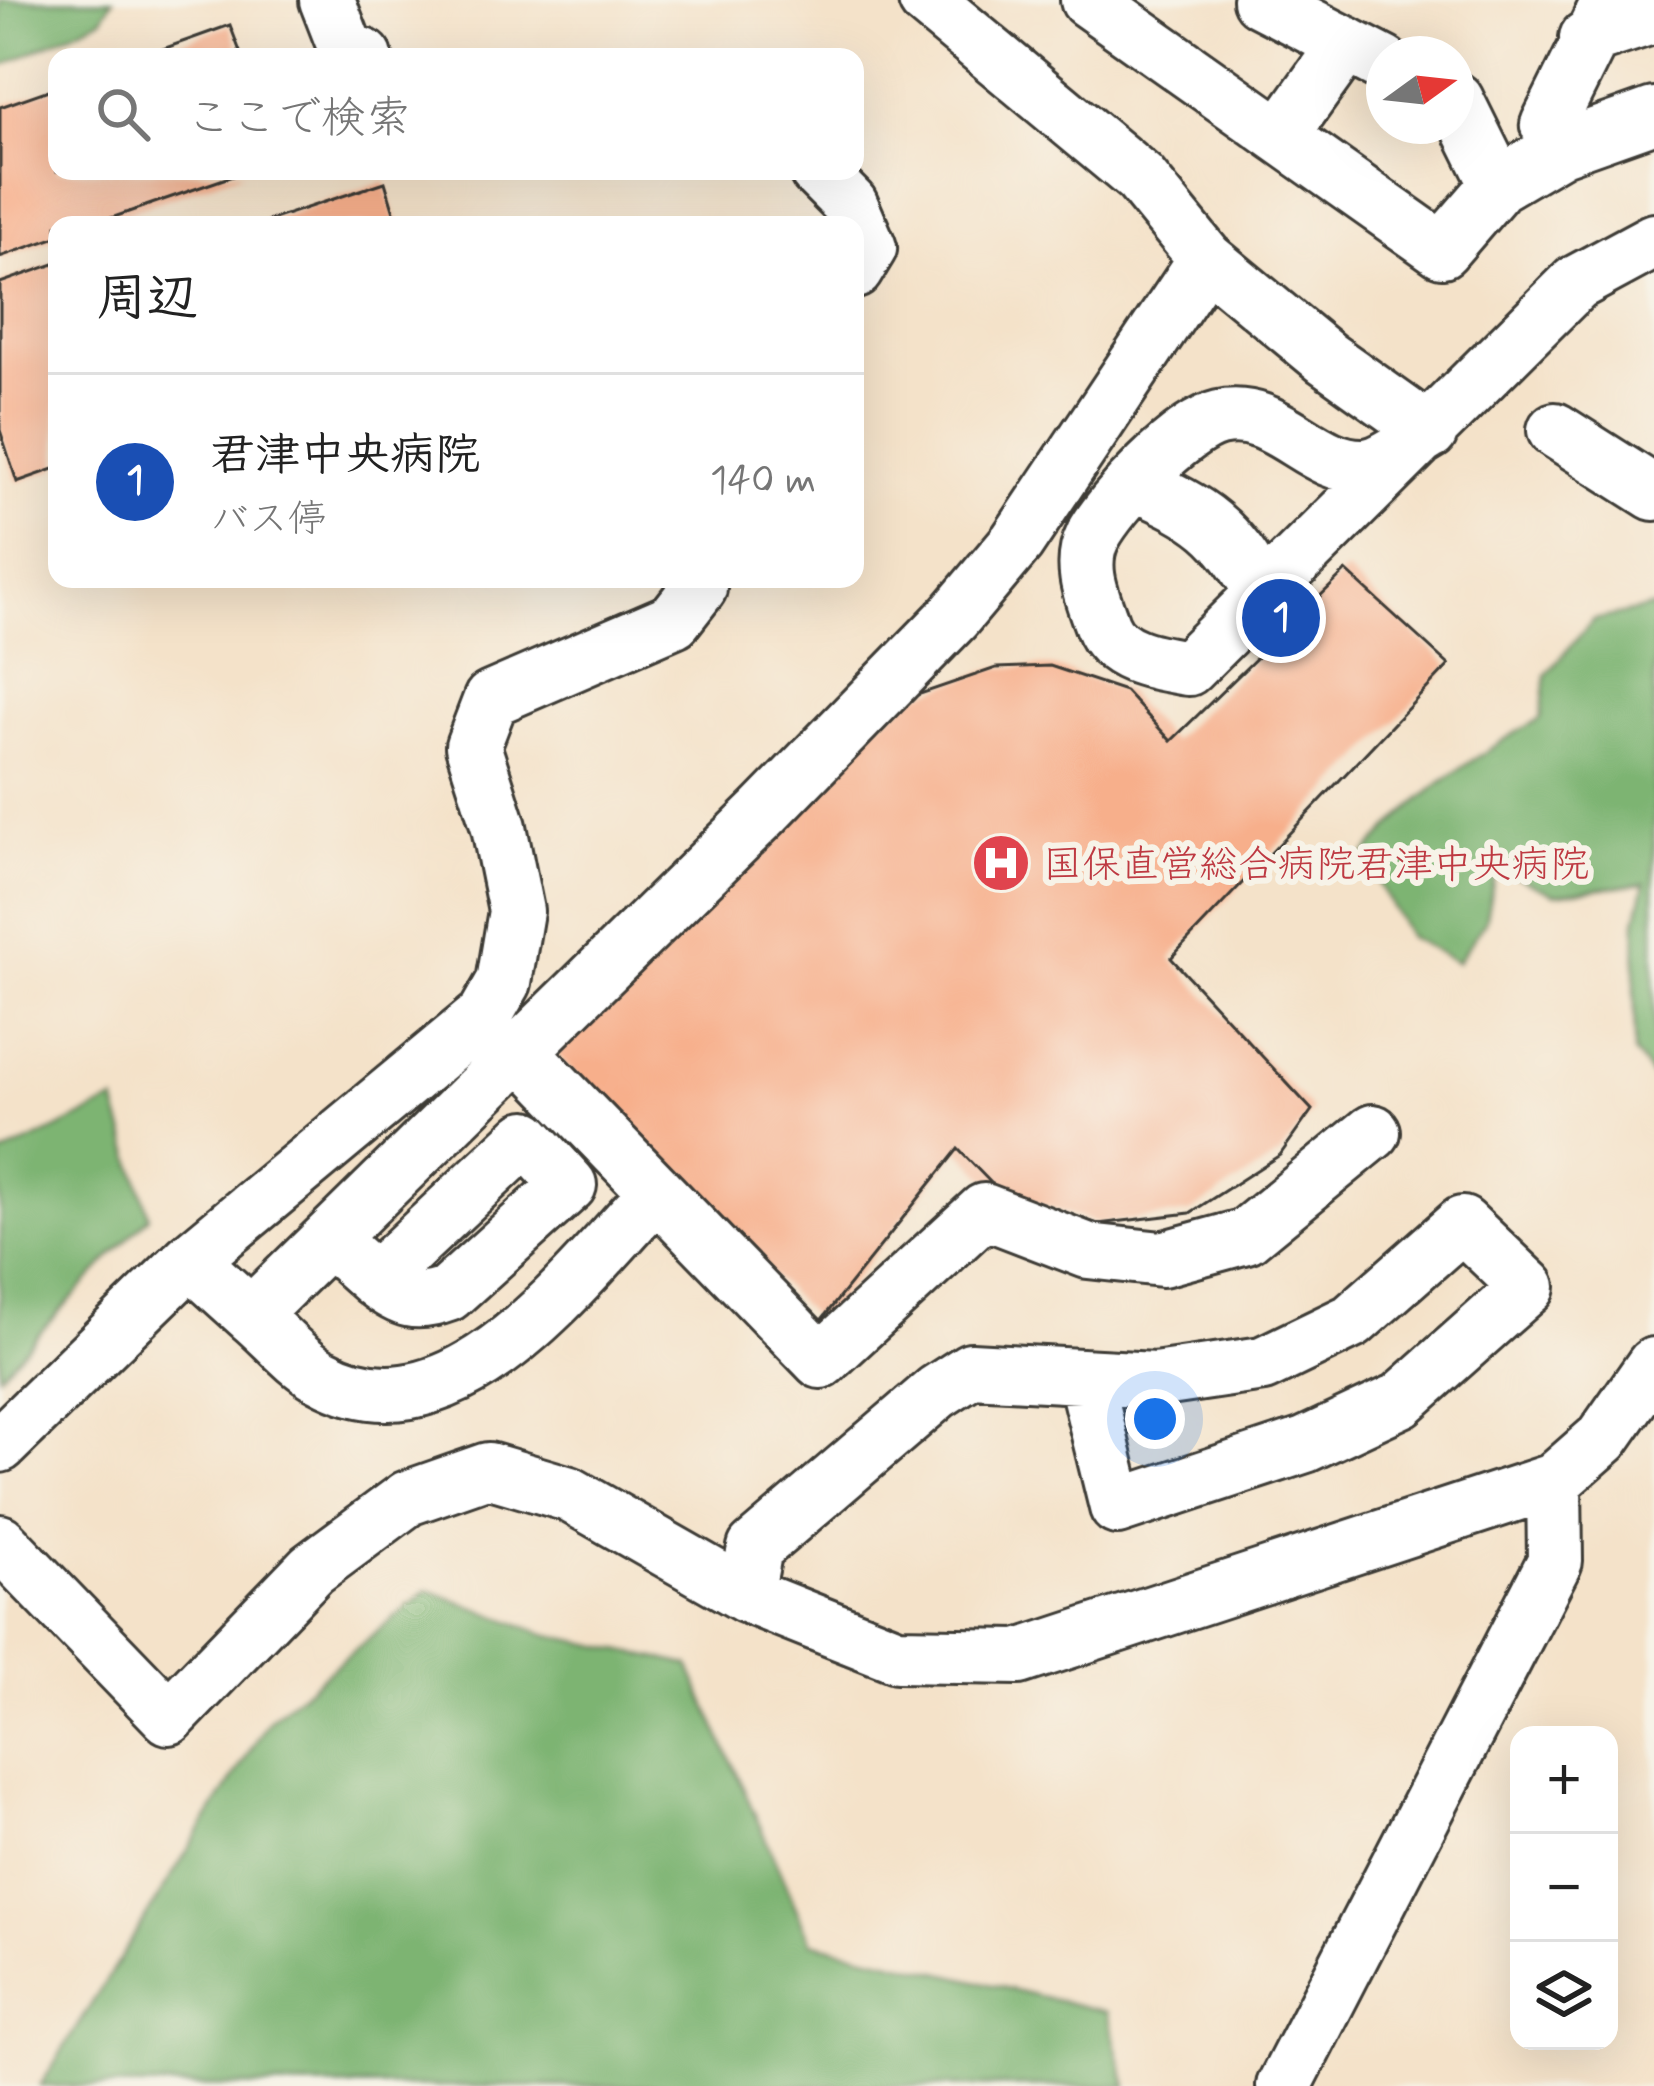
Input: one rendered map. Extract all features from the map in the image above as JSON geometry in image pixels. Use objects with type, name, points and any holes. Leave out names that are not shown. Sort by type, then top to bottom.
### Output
[{"type":"street","points":[[327,0],[346,48]]},
{"type":"street","points":[[926,0],[1139,178],[1206,259],[1326,358],[1430,432]]},
{"type":"street","points":[[1088,0],[1442,250],[1498,185],[1562,148],[1654,115]]},
{"type":"street","points":[[1260,0],[1365,54],[1281,135]]},
{"type":"street","points":[[1562,148],[1548,125],[1599,19],[1654,16]]},
{"type":"street","points":[[1474,136],[1498,185]]},
{"type":"street","points":[[826,180],[855,216]]},
{"type":"street","points":[[1430,432],[1367,466],[1327,458],[1272,422],[1220,418],[1170,442],[1092,538],[1086,580],[1106,635],[1142,661],[1188,668],[1430,432],[1576,283],[1654,241]]},
{"type":"street","points":[[251,1315],[954,617],[1017,542],[1206,259]]},
{"type":"street","points":[[1555,430],[1652,490]]},
{"type":"street","points":[[1137,484],[1199,511],[1237,546],[1262,593]]},
{"type":"street","points":[[0,1445],[190,1260],[485,1015],[504,982],[516,911],[499,827],[473,746],[491,699],[674,620],[699,588]]},
{"type":"street","points":[[520,1051],[821,1361],[983,1211],[1088,1251],[1162,1259],[1246,1236],[1373,1132]]},
{"type":"street","points":[[190,1260],[321,1376],[392,1396],[462,1378],[521,1332],[658,1192]]},
{"type":"street","points":[[746,1595],[755,1548],[937,1392],[971,1370],[1155,1380],[1263,1364],[1352,1321],[1462,1225],[1528,1287],[1401,1400],[1305,1445],[1117,1507],[1085,1377]]},
{"type":"street","points":[[328,1239],[375,1280]]},
{"type":"street","points":[[1263,1364],[1305,1445]]},
{"type":"street","points":[[0,1542],[169,1717],[312,1569],[408,1498],[488,1471],[569,1494],[746,1595],[897,1655],[1018,1657],[1554,1481],[1604,1438],[1654,1365]]},
{"type":"street","points":[[1284,2086],[1555,1561],[1554,1481]]},
{"type":"green space","points":[[0,0],[113,0],[101,19],[0,67]]},
{"type":"green space","points":[[1654,607],[1654,1079],[1634,1053],[1636,921],[1645,883],[1555,894],[1496,868],[1485,922],[1457,962],[1409,937],[1364,857],[1446,779],[1541,718],[1546,675],[1593,620]]},
{"type":"green space","points":[[115,1101],[149,1216],[0,1375],[0,1156]]},
{"type":"green space","points":[[428,1590],[545,1634],[689,1665],[811,1942],[1107,2012],[1127,2086],[40,2086],[270,1719]]},
{"type":"building","points":[[230,25],[239,48],[165,48]]},
{"type":"building","points":[[48,90],[48,180],[221,180],[117,216],[48,216],[48,240],[0,257],[0,107]]},
{"type":"building","points":[[385,182],[395,216],[282,216]]},
{"type":"building","points":[[48,266],[48,471],[17,482],[0,430],[0,283]]},
{"type":"building","name":"国保直営総合病院君津中央病院","points":[[1346,571],[1449,665],[1171,958],[1312,1110],[1280,1155],[1190,1213],[1098,1224],[997,1189],[958,1149],[819,1323],[556,1054],[868,732],[917,695],[996,668],[1050,666],[1125,691],[1171,741]]},
{"type":"place","name":"君津中央病院","points":[[1281,618]]},
{"type":"place","name":"国保直営総合病院君津中央病院","points":[[1001,863]]}]
